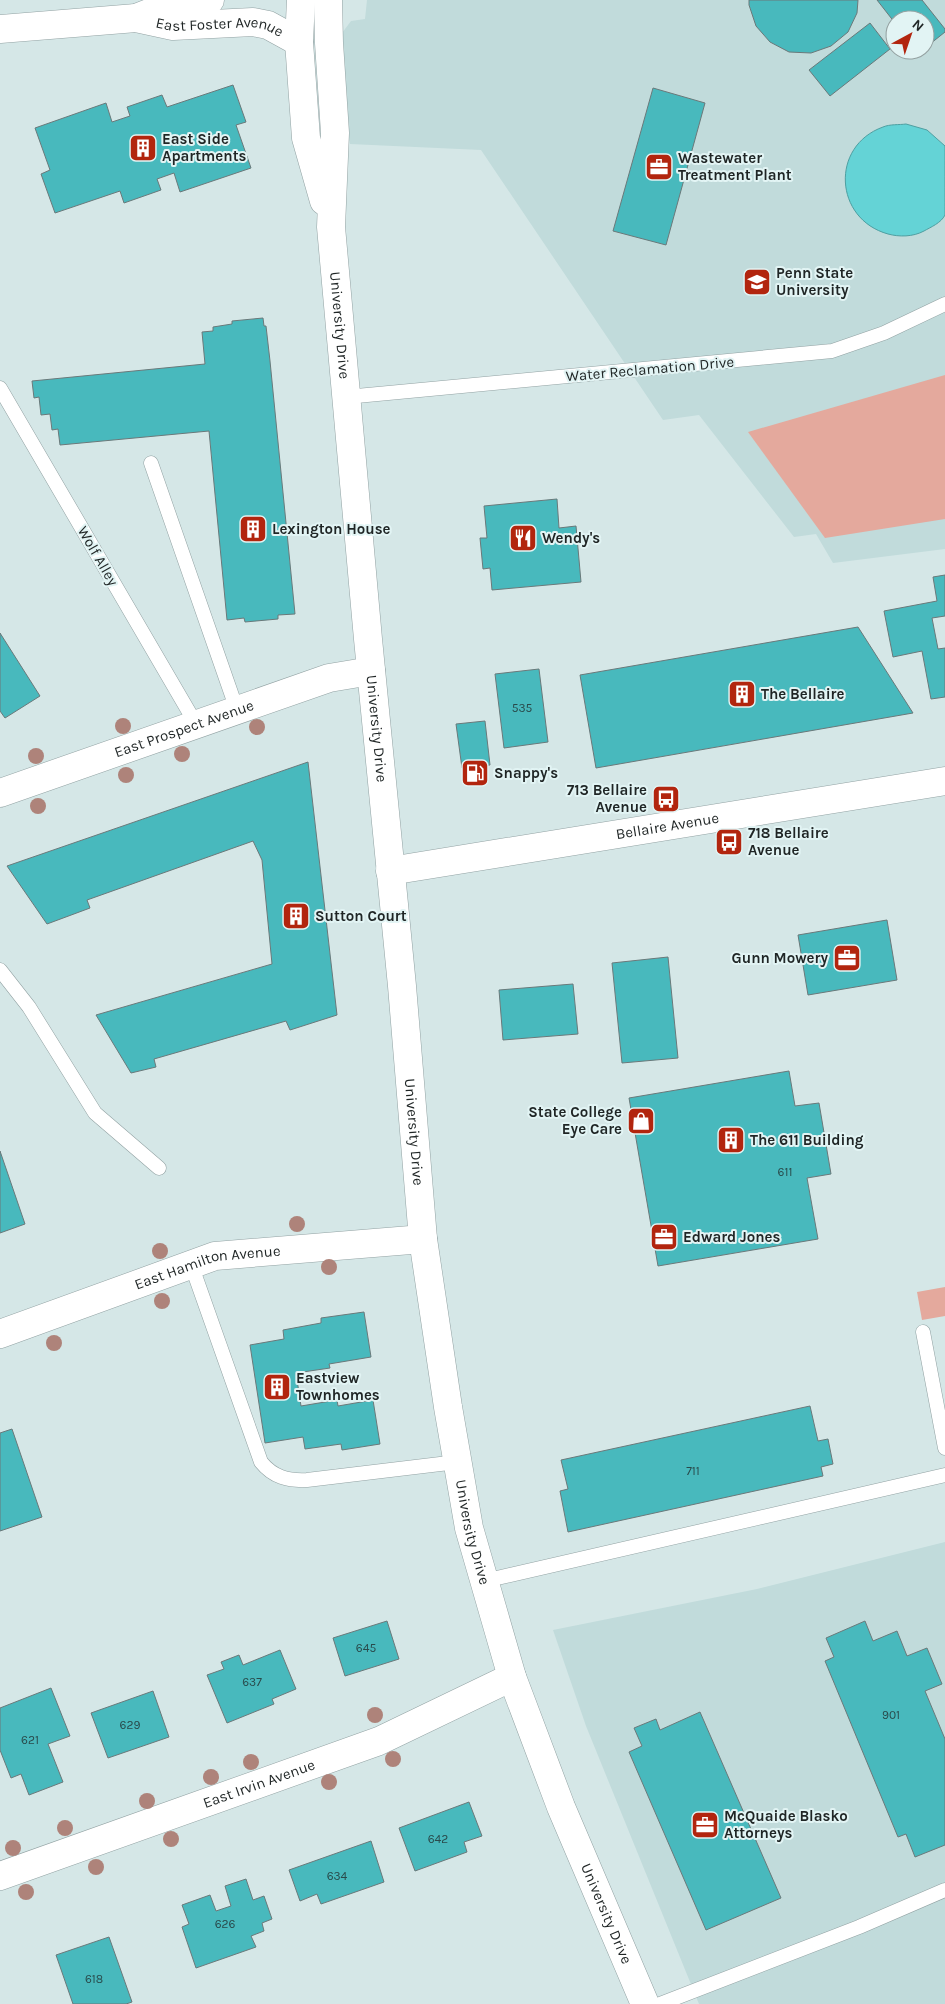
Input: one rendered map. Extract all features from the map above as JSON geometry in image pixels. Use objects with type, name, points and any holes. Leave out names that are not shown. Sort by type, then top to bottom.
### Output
[{"type":"street","name":"East Foster Avenue","points":[[0,29],[136,18],[172,4],[210,0]]},
{"type":"street","name":"University Drive","points":[[301,0],[299,42],[306,138],[331,227]]},
{"type":"street","name":"University Drive","points":[[328,0],[328,43],[334,133],[331,227],[423,1239],[457,1462],[469,1528],[512,1677],[561,1807],[645,2004]]},
{"type":"street","name":"East Foster Avenue","points":[[136,18],[173,26],[253,22],[268,25],[299,42]]},
{"type":"street","name":"East Prospect Avenue","points":[[0,793],[329,678],[371,671]]},
{"type":"street","name":"Bellaire Avenue","points":[[390,871],[945,781]]},
{"type":"street","name":"East Hamilton Avenue","points":[[0,1334],[216,1256],[423,1239]]},
{"type":"street","name":"East Irvin Avenue","points":[[0,1876],[379,1741],[512,1677]]},
{"type":"lane","name":"Water Reclamation Drive","points":[[346,397],[832,351],[884,333],[945,304]]},
{"type":"lane","name":"Wolf Alley","points":[[0,388],[196,724]]},
{"type":"lane","points":[[151,463],[237,710]]},
{"type":"lane","points":[[0,970],[29,1007],[95,1113],[159,1168]]},
{"type":"lane","points":[[191,1264],[260,1462],[266,1468],[281,1478],[298,1480],[457,1462]]},
{"type":"lane","points":[[923,1332],[945,1448]]},
{"type":"lane","points":[[484,1581],[945,1475]]},
{"type":"lane","points":[[660,2004],[945,1890]]},
{"type":"shaded area","name":"Penn State University","points":[[367,0],[945,0],[945,549],[833,563],[816,534],[794,537],[699,415],[663,420],[481,150],[350,144],[340,77],[342,33],[351,21],[365,19]]},
{"type":"shaded area","points":[[945,375],[945,519],[825,538],[748,432]]},
{"type":"shaded area","points":[[945,1287],[945,1316],[922,1320],[917,1292]]},
{"type":"shaded area","points":[[945,1542],[945,2004],[699,2004],[586,1726],[553,1630],[757,1589]]},
{"type":"water","points":[[906,124],[927,130],[945,146],[945,215],[938,223],[924,231],[901,236],[888,234],[870,226],[857,214],[849,199],[845,182],[847,165],[854,150],[866,136],[886,126]]},
{"type":"building","points":[[749,0],[858,0],[857,13],[848,32],[831,46],[811,53],[789,52],[770,42],[756,26]]},
{"type":"building","points":[[877,0],[922,0],[930,10],[885,10]]},
{"type":"building","points":[[935,16],[945,29],[945,32],[935,40]]},
{"type":"building","points":[[870,23],[885,42],[885,53],[830,96],[809,70]]},
{"type":"building","name":"East Side Apartments","points":[[233,85],[246,122],[236,125],[251,168],[180,192],[174,173],[157,179],[161,190],[124,203],[120,191],[55,213],[41,174],[50,170],[35,128],[106,103],[112,122],[130,116],[127,107],[162,95],[167,107]]},
{"type":"building","name":"Wastewater Treatment Plant","points":[[653,88],[705,103],[666,245],[613,231]]},
{"type":"building","name":"Lexington House","points":[[263,318],[264,326],[266,326],[270,361],[295,614],[278,615],[278,619],[245,622],[244,618],[227,620],[209,431],[60,445],[58,429],[52,430],[50,414],[41,415],[39,397],[34,398],[32,381],[205,364],[202,332],[213,331],[213,327],[232,324],[232,321]]},
{"type":"building","points":[[557,499],[559,528],[576,526],[581,582],[492,590],[490,568],[483,569],[480,538],[487,538],[484,506]]},
{"type":"building","points":[[945,575],[945,616],[932,618],[938,649],[945,648],[945,697],[931,699],[922,651],[893,657],[884,611],[937,601],[933,577]]},
{"type":"building","name":"The Bellaire","points":[[858,627],[913,713],[596,768],[580,675]]},
{"type":"building","points":[[0,633],[40,696],[5,718],[0,711]]},
{"type":"building","points":[[539,669],[548,742],[504,748],[495,674]]},
{"type":"building","points":[[485,721],[490,765],[462,768],[456,724]]},
{"type":"building","name":"Sutton Court","points":[[308,762],[337,1015],[290,1030],[286,1021],[154,1059],[156,1067],[131,1073],[96,1015],[272,964],[262,860],[253,841],[87,900],[90,908],[47,924],[7,866]]},
{"type":"building","name":"Gunn Mowery","points":[[887,920],[897,980],[808,995],[798,935]]},
{"type":"building","points":[[668,957],[678,1058],[622,1063],[612,963]]},
{"type":"building","points":[[573,984],[578,1034],[503,1040],[499,990]]},
{"type":"building","name":"The 611 Building","points":[[789,1071],[795,1106],[819,1103],[831,1174],[807,1178],[818,1239],[658,1266],[629,1098]]},
{"type":"building","points":[[0,1151],[25,1224],[0,1233]]},
{"type":"building","name":"Eastview Townhomes","points":[[364,1312],[371,1357],[329,1364],[330,1368],[296,1373],[301,1406],[337,1400],[338,1406],[373,1400],[380,1444],[342,1450],[341,1444],[305,1449],[303,1437],[265,1443],[250,1345],[284,1339],[283,1330],[321,1323],[321,1318]]},
{"type":"building","points":[[810,1406],[818,1441],[828,1439],[833,1464],[821,1467],[823,1476],[568,1532],[560,1491],[568,1489],[561,1460]]},
{"type":"building","points":[[12,1429],[42,1517],[0,1531],[0,1433]]},
{"type":"building","points":[[387,1621],[399,1659],[345,1676],[333,1638]]},
{"type":"building","points":[[865,1621],[873,1641],[897,1631],[907,1656],[927,1648],[942,1684],[925,1691],[945,1739],[945,1845],[915,1857],[906,1834],[898,1837],[825,1661],[834,1657],[826,1638]]},
{"type":"building","points":[[280,1650],[296,1689],[272,1699],[274,1704],[227,1723],[207,1675],[224,1669],[221,1662],[239,1655],[243,1665]]},
{"type":"building","points":[[51,1688],[70,1736],[48,1744],[63,1782],[29,1795],[21,1774],[11,1778],[0,1750],[0,1708]]},
{"type":"building","points":[[153,1691],[169,1737],[108,1758],[91,1713]]},
{"type":"building","name":"McQuaide Blasko Attorneys","points":[[700,1712],[781,1898],[706,1930],[629,1752],[642,1746],[634,1728],[656,1719],[660,1730]]},
{"type":"building","points":[[469,1802],[482,1836],[464,1842],[467,1852],[415,1871],[399,1828]]},
{"type":"building","points":[[371,1841],[384,1882],[321,1904],[317,1894],[300,1901],[289,1870]]},
{"type":"building","points":[[246,1879],[253,1900],[264,1896],[272,1919],[262,1923],[264,1931],[251,1936],[256,1947],[196,1968],[182,1927],[189,1924],[182,1905],[210,1895],[216,1911],[231,1906],[225,1886]]},
{"type":"building","points":[[109,1937],[132,2002],[126,2004],[73,2004],[56,1955]]},
{"type":"place","name":"East Side Apartments","points":[[143,148]]},
{"type":"place","name":"Wastewater Treatment Plant","points":[[659,167]]},
{"type":"place","name":"Penn State University","points":[[757,282]]},
{"type":"place","name":"Lexington House","points":[[253,529]]},
{"type":"place","name":"Wendy's","points":[[523,538]]},
{"type":"place","name":"The Bellaire","points":[[742,694]]},
{"type":"place","name":"Snappy's","points":[[475,773]]},
{"type":"place","name":"713 Bellaire Avenue","points":[[666,799]]},
{"type":"place","name":"718 Bellaire Avenue","points":[[729,842]]},
{"type":"place","name":"Sutton Court","points":[[296,916]]},
{"type":"place","name":"Gunn Mowery","points":[[847,958]]},
{"type":"place","name":"State College Eye Care","points":[[641,1121]]},
{"type":"place","name":"The 611 Building","points":[[731,1140]]},
{"type":"place","name":"Edward Jones","points":[[664,1237]]},
{"type":"place","name":"Eastview Townhomes","points":[[277,1387]]},
{"type":"place","name":"McQuaide Blasko Attorneys","points":[[705,1825]]}]
